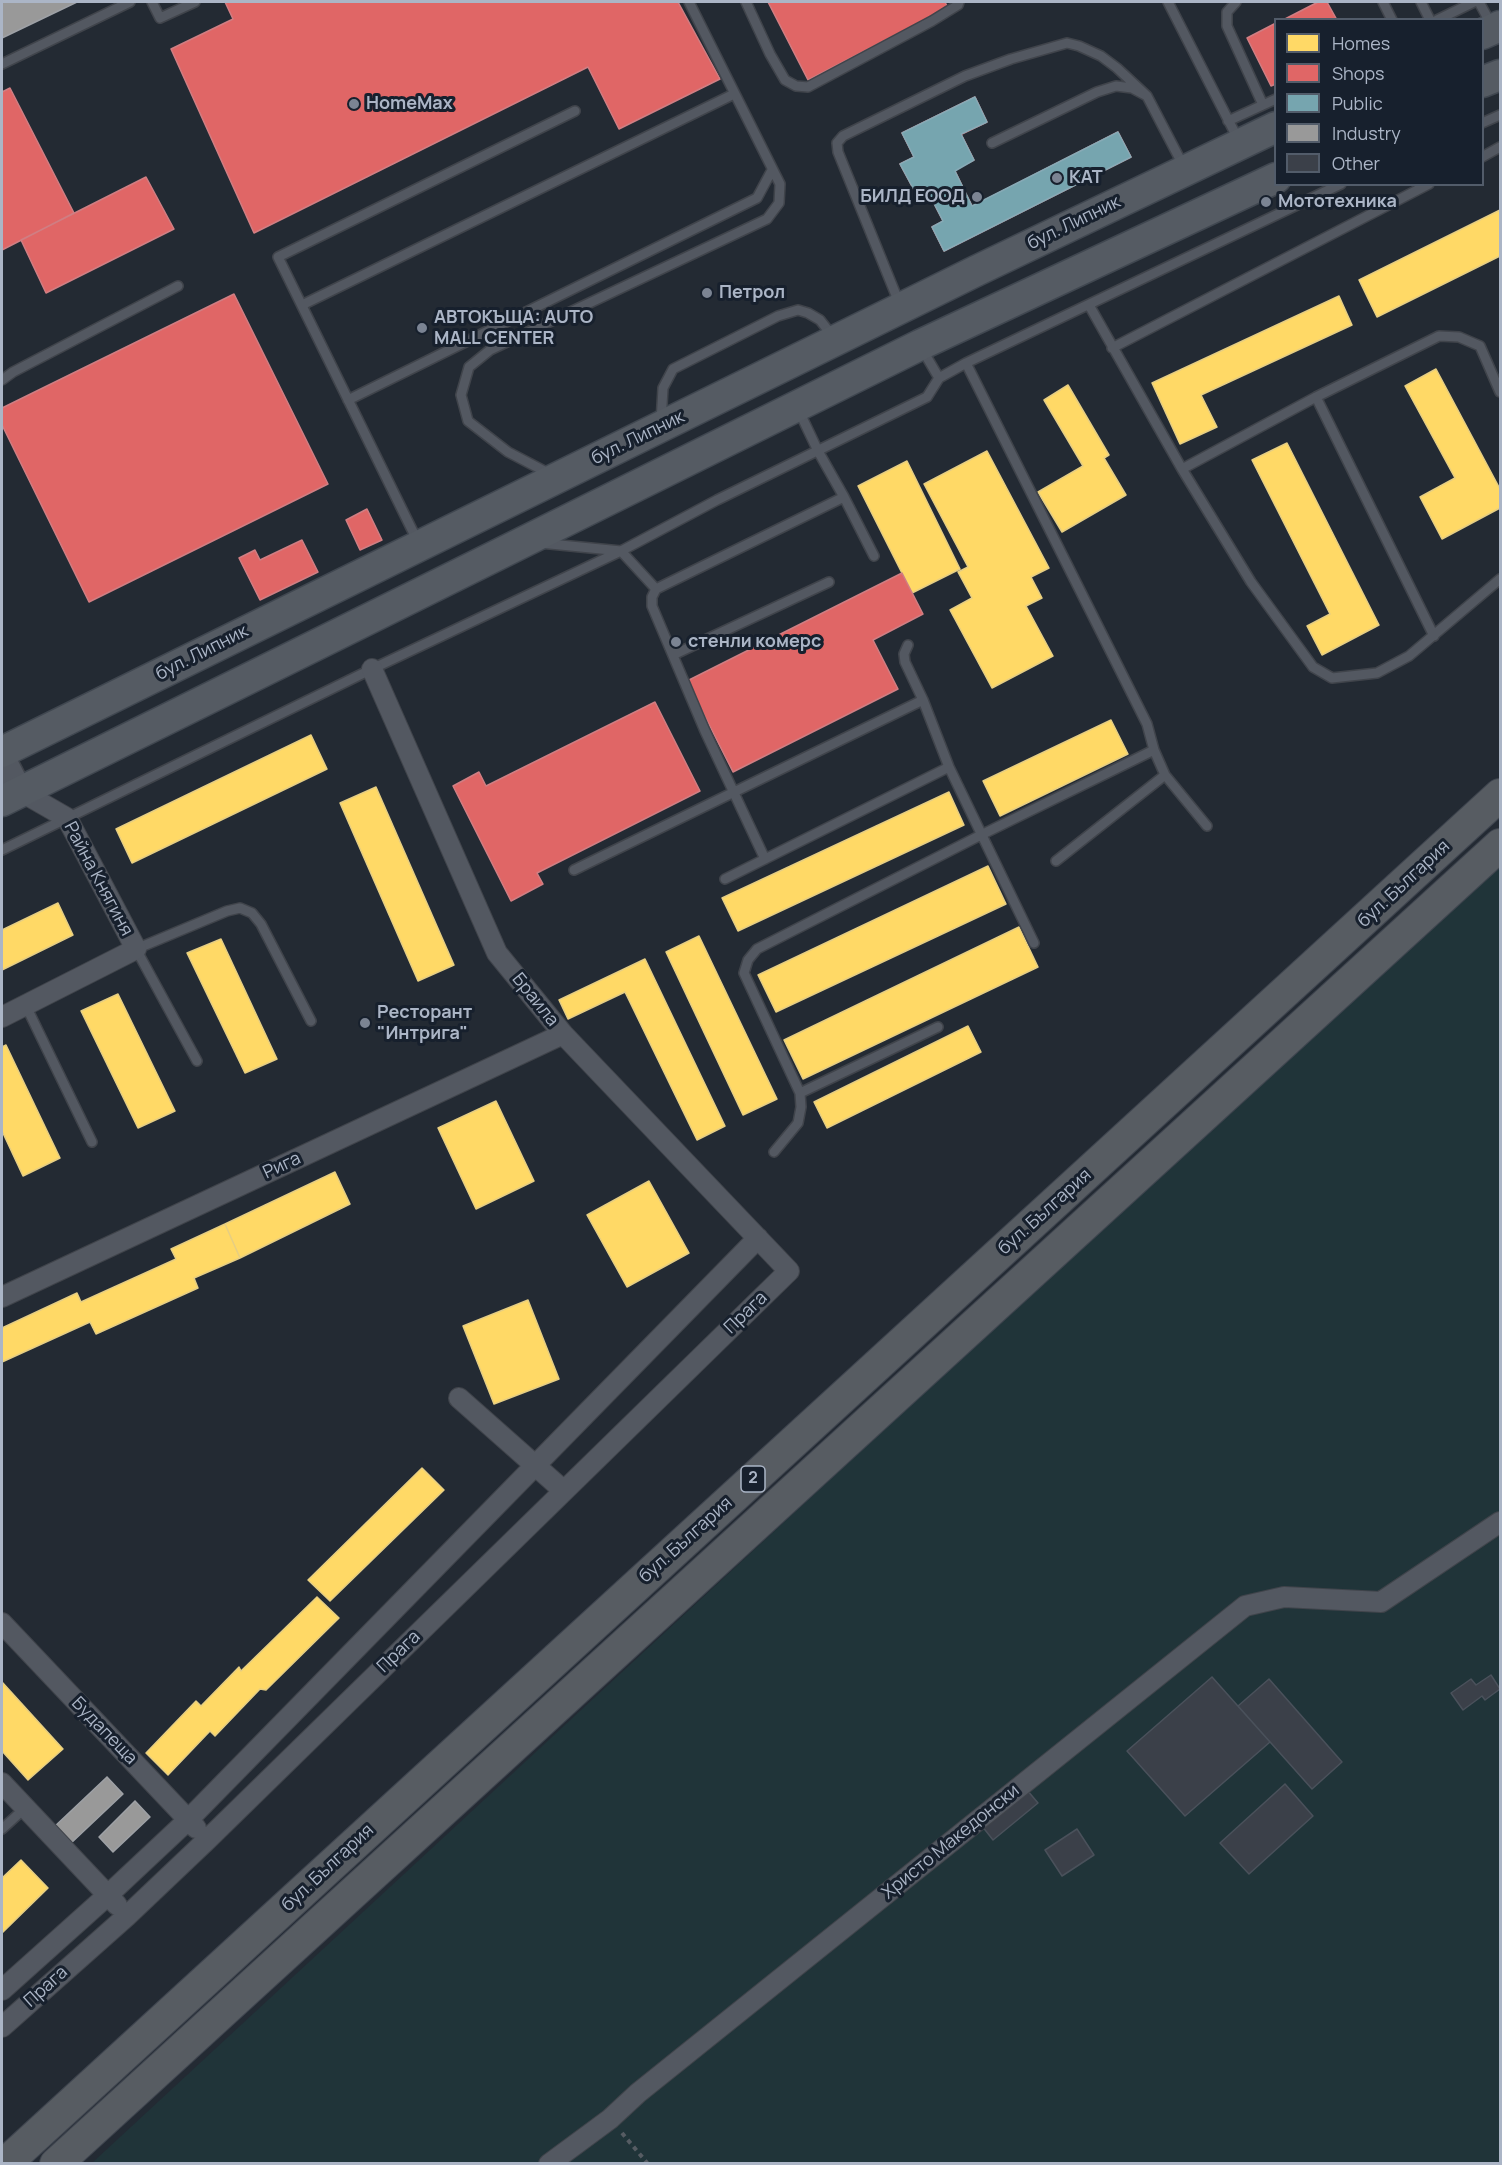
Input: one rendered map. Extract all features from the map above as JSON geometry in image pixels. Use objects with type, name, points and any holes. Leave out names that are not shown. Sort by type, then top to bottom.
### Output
[{"type":"highway","name":"бул. България","points":[[6,2163],[1500,795]]},
{"type":"highway","name":"бул. България","points":[[56,2163],[1500,844]]},
{"type":"main road","name":"бул. Липник","points":[[2,754],[419,544],[1185,169],[1234,132],[1269,116]]},
{"type":"main road","points":[[11,796],[920,345],[1274,178]]},
{"type":"main road","points":[[901,308],[920,345]]},
{"type":"street","name":"Браила","points":[[372,669],[497,953],[563,1034],[789,1271]]},
{"type":"street","points":[[2,754],[11,796]]},
{"type":"street","name":"Райна Княгиня","points":[[2,1017],[136,950],[67,818],[11,796]]},
{"type":"street","name":"Рига","points":[[2,1297],[563,1034]]},
{"type":"street","points":[[2,1990],[188,1820],[758,1238]]},
{"type":"street","name":"Прага","points":[[2,2027],[127,1916],[207,1840],[789,1271]]},
{"type":"street","points":[[459,1398],[564,1491]]},
{"type":"street","name":"Христо Македонски","points":[[549,2163],[610,2118],[638,2093],[1245,1606],[1284,1597],[1381,1602],[1500,1522]]},
{"type":"street","name":"Будапеща","points":[[2,1623],[207,1840]]},
{"type":"street","points":[[2,1784],[127,1916]]},
{"type":"lane","points":[[152,2],[160,18],[195,2]]},
{"type":"lane","points":[[557,477],[508,452],[468,421],[460,395],[469,367],[490,350],[767,219],[779,203],[780,184],[689,2]]},
{"type":"lane","points":[[746,2],[785,80],[796,86],[807,87],[933,21],[958,5],[959,2]]},
{"type":"lane","points":[[1168,2],[1234,132]]},
{"type":"lane","points":[[1236,2],[1227,12],[1227,26],[1269,116]]},
{"type":"lane","points":[[1383,2],[1391,18]]},
{"type":"lane","points":[[1421,2],[1429,18]]},
{"type":"lane","points":[[1450,2],[1455,11]]},
{"type":"lane","points":[[1441,18],[1474,2]]},
{"type":"lane","points":[[1479,2],[1492,30]]},
{"type":"lane","points":[[2,64],[124,3]]},
{"type":"lane","points":[[901,308],[838,152],[837,143],[843,136],[965,76],[1011,59],[1068,43],[1079,45],[1101,56],[1117,68],[1147,96],[1185,169]]},
{"type":"lane","points":[[992,143],[1097,92],[1116,86],[1132,88],[1147,96]]},
{"type":"lane","points":[[302,305],[734,94]]},
{"type":"lane","points":[[1269,116],[1274,102]]},
{"type":"lane","points":[[419,544],[278,257],[575,111]]},
{"type":"lane","points":[[1484,122],[1500,116]]},
{"type":"lane","points":[[1484,156],[1500,147]]},
{"type":"lane","points":[[348,400],[757,198],[772,170]]},
{"type":"lane","points":[[2,850],[372,669],[621,551],[717,500],[927,397],[939,378],[966,363],[1337,186]]},
{"type":"lane","points":[[1112,348],[1425,186]]},
{"type":"lane","points":[[2,380],[13,372],[178,286]]},
{"type":"lane","points":[[1089,305],[1182,469],[1251,582],[1313,667],[1332,678],[1377,674],[1410,656],[1500,579]]},
{"type":"lane","points":[[661,427],[663,388],[673,369],[768,321],[798,310],[820,320],[835,340]]},
{"type":"lane","points":[[1182,469],[1316,397],[1438,336],[1460,337],[1480,346],[1500,392]]},
{"type":"lane","points":[[920,345],[939,378]]},
{"type":"lane","points":[[966,363],[1147,724],[1154,750],[1165,775],[1208,826]]},
{"type":"lane","points":[[1316,397],[1434,636]]},
{"type":"lane","points":[[797,406],[818,451],[874,556]]},
{"type":"lane","points":[[765,860],[705,731],[652,606],[652,597],[656,589],[844,497]]},
{"type":"lane","points":[[524,541],[621,551],[656,589]]},
{"type":"lane","points":[[673,655],[829,582]]},
{"type":"lane","points":[[908,645],[904,654],[905,662],[923,700],[949,768],[1034,943]]},
{"type":"lane","points":[[574,870],[923,700]]},
{"type":"lane","points":[[774,1152],[798,1123],[801,1107],[800,1093],[744,973],[748,960],[757,949],[1154,750]]},
{"type":"lane","points":[[725,879],[949,768]]},
{"type":"lane","points":[[1056,861],[1165,775]]},
{"type":"lane","points":[[197,1061],[136,950],[227,911],[240,908],[252,913],[261,924],[310,1020]]},
{"type":"lane","points":[[26,1006],[92,1142]]},
{"type":"lane","points":[[800,1093],[938,1027]]},
{"type":"lane","points":[[2,1829],[25,1808]]},
{"type":"path","points":[[610,2118],[648,2163]]},
{"type":"green space","points":[[1500,859],[1500,2163],[92,2163]]},
{"type":"building: Homes","points":[[1500,210],[1500,256],[1377,317],[1359,280]]},
{"type":"building: Homes","points":[[1339,296],[1352,325],[1201,395],[1217,427],[1180,444],[1152,383]]},
{"type":"building: Homes","points":[[1436,369],[1500,489],[1500,508],[1442,539],[1420,497],[1455,478],[1405,386]]},
{"type":"building: Homes","points":[[1068,385],[1109,455],[1104,458],[1126,495],[1062,532],[1038,492],[1083,466],[1044,400]]},
{"type":"building: Homes","points":[[1287,443],[1379,625],[1322,655],[1307,626],[1330,614],[1252,460]]},
{"type":"building: Homes","points":[[987,451],[1049,568],[1031,577],[1042,598],[1026,606],[1053,656],[992,688],[950,610],[972,598],[958,572],[968,567],[924,484]]},
{"type":"building: Homes","points":[[907,461],[960,569],[912,593],[858,486]]},
{"type":"building: Homes","points":[[1111,720],[1128,754],[1000,816],[983,781]]},
{"type":"building: Homes","points":[[311,735],[327,769],[132,863],[116,829]]},
{"type":"building: Homes","points":[[376,787],[454,965],[418,981],[340,803]]},
{"type":"building: Homes","points":[[949,792],[964,825],[738,931],[722,898]]},
{"type":"building: Homes","points":[[988,866],[1006,904],[776,1012],[758,975]]},
{"type":"building: Homes","points":[[58,903],[73,935],[2,970],[2,930]]},
{"type":"building: Homes","points":[[1019,927],[1038,967],[803,1079],[784,1040]]},
{"type":"building: Homes","points":[[699,936],[777,1099],[743,1115],[666,952]]},
{"type":"building: Homes","points":[[221,939],[277,1059],[245,1073],[187,953]]},
{"type":"building: Homes","points":[[645,959],[725,1126],[697,1140],[625,992],[568,1019],[559,1000]]},
{"type":"building: Homes","points":[[118,994],[175,1111],[138,1128],[81,1011]]},
{"type":"building: Homes","points":[[968,1026],[981,1052],[827,1128],[814,1102]]},
{"type":"building: Homes","points":[[6,1045],[60,1158],[23,1176],[2,1131],[2,1047]]},
{"type":"building: Homes","points":[[496,1101],[534,1181],[476,1209],[438,1128]]},
{"type":"building: Homes","points":[[335,1172],[350,1204],[240,1258],[225,1224]]},
{"type":"building: Homes","points":[[649,1181],[689,1253],[627,1287],[587,1215]]},
{"type":"building: Homes","points":[[225,1224],[240,1258],[194,1278],[198,1288],[96,1334],[90,1322],[2,1362],[2,1328],[77,1293],[81,1302],[176,1259],[171,1249]]},
{"type":"building: Homes","points":[[528,1300],[559,1379],[494,1404],[463,1326]]},
{"type":"building: Homes","points":[[422,1468],[444,1490],[330,1601],[308,1580]]},
{"type":"building: Homes","points":[[317,1597],[339,1618],[266,1690],[260,1689],[215,1736],[210,1731],[168,1775],[146,1753],[196,1701],[201,1706],[239,1667],[241,1671]]},
{"type":"building: Homes","points":[[2,1682],[63,1749],[28,1780],[2,1751]]},
{"type":"building: Homes","points":[[21,1860],[48,1888],[2,1933],[2,1878]]},
{"type":"building: Shops","name":"HomeMax","points":[[225,2],[678,2],[720,79],[619,129],[588,67],[254,233],[171,49],[233,19]]},
{"type":"building: Shops","points":[[768,2],[945,2],[948,8],[808,80]]},
{"type":"building: Shops","points":[[1318,2],[1327,2],[1336,18],[1287,18]]},
{"type":"building: Shops","points":[[1274,24],[1274,85],[1271,86],[1247,38]]},
{"type":"building: Shops","points":[[10,88],[74,213],[2,250],[2,92]]},
{"type":"building: Shops","points":[[975,97],[987,122],[914,157],[902,133]]},
{"type":"building: Shops","points":[[1118,132],[1131,157],[944,251],[932,227]]},
{"type":"building: Shops","points":[[961,134],[974,160],[914,190],[900,164]]},
{"type":"building: Shops","points":[[955,171],[972,206],[943,221],[925,186]]},
{"type":"building: Shops","points":[[146,177],[174,229],[46,293],[21,240]]},
{"type":"building: Shops","points":[[234,294],[328,484],[89,602],[2,425],[2,408]]},
{"type":"building: Shops","points":[[367,509],[382,540],[360,550],[346,520]]},
{"type":"building: Shops","points":[[302,540],[318,572],[260,600],[239,558],[255,550],[260,560]]},
{"type":"building: Shops","points":[[902,573],[923,614],[873,640],[898,689],[733,772],[687,681]]},
{"type":"building: Shops","points":[[655,702],[700,791],[537,873],[543,884],[511,901],[453,786],[479,772],[486,786]]},
{"type":"building: Public","name":"КАТ","points":[[975,97],[987,122],[961,134],[974,160],[955,171],[972,206],[1118,132],[1131,157],[944,251],[932,227],[943,221],[925,186],[914,190],[900,164],[914,157],[902,133]]},
{"type":"building: Industry","points":[[2,2],[77,2],[2,38]]},
{"type":"building: Industry","points":[[107,1777],[123,1794],[69,1845],[53,1828]]},
{"type":"building: Industry","points":[[135,1801],[150,1817],[113,1852],[99,1837]]},
{"type":"building: Other","points":[[1491,1675],[1500,1689],[1485,1700],[1482,1696],[1463,1710],[1451,1693],[1471,1679],[1476,1685]]},
{"type":"building: Other","points":[[1212,1677],[1270,1742],[1185,1816],[1127,1751]]},
{"type":"building: Other","points":[[1269,1679],[1342,1762],[1312,1789],[1238,1706]]},
{"type":"building: Other","points":[[1285,1784],[1313,1816],[1249,1874],[1220,1843]]},
{"type":"building: Other","points":[[1027,1790],[1038,1803],[993,1840],[982,1826]]},
{"type":"building: Other","points":[[1077,1829],[1094,1855],[1062,1876],[1045,1850]]},
{"type":"place","name":"HomeMax","points":[[354,104]]},
{"type":"place","name":"КАТ","points":[[1057,178]]},
{"type":"place","name":"БИЛД ЕООД","points":[[977,197]]},
{"type":"place","name":"Мототехника","points":[[1266,202]]},
{"type":"place","name":"Петрол","points":[[707,293]]},
{"type":"place","name":"АВТОКЪЩА: AUTO MALL CENTER","points":[[422,328]]},
{"type":"place","name":"стенли комерс","points":[[676,642]]},
{"type":"place","name":"Ресторант \"Интрига\"","points":[[365,1023]]}]
